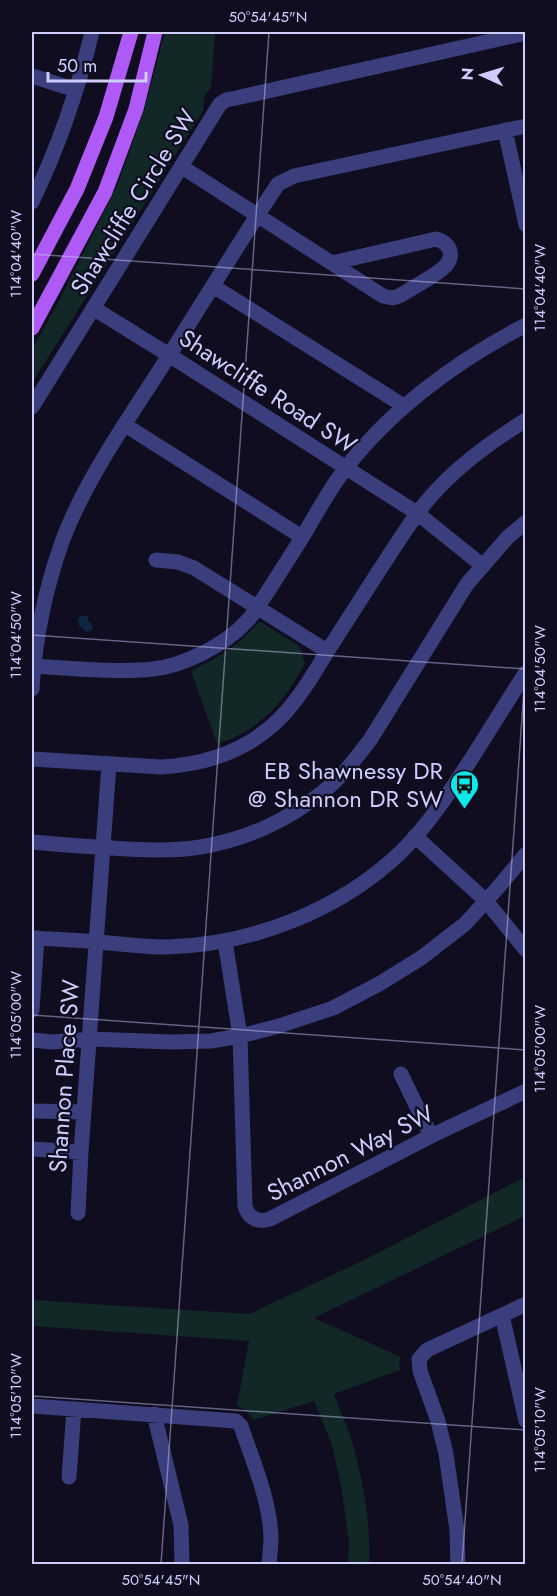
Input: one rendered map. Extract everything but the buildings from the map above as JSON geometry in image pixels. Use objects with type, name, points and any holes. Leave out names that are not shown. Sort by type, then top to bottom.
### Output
[{"type":"main road","points":[[32,274],[77,189],[106,117],[131,32]]},
{"type":"main road","points":[[32,328],[105,192],[136,109],[155,32]]},
{"type":"street","points":[[32,202],[55,149],[76,90],[92,32]]},
{"type":"street","name":"Shawcliffe Circle SW","points":[[32,407],[220,104],[226,100],[520,33]]},
{"type":"street","points":[[32,76],[76,90]]},
{"type":"street","points":[[32,689],[37,636],[47,590],[63,541],[83,496],[125,425],[278,184],[294,176],[525,126]]},
{"type":"street","points":[[505,130],[525,225]]},
{"type":"street","points":[[182,167],[383,296],[393,298],[399,296],[443,269],[450,260],[451,254],[447,245],[436,239],[332,263]]},
{"type":"street","points":[[213,286],[404,406]]},
{"type":"street","name":"Shawcliffe Road SW","points":[[93,308],[417,513],[483,566]]},
{"type":"street","points":[[33,666],[154,669],[182,663],[221,642],[245,623],[257,608],[337,481],[363,448],[404,406],[456,366],[493,342],[525,326]]},
{"type":"street","points":[[32,759],[161,767],[178,766],[205,761],[235,751],[261,735],[283,716],[305,688],[417,513],[441,485],[467,462],[525,420]]},
{"type":"street","points":[[125,425],[302,537]]},
{"type":"street","points":[[32,842],[157,850],[200,847],[242,837],[295,812],[324,791],[348,768],[370,740],[466,584],[508,537],[525,522]]},
{"type":"street","points":[[156,560],[178,562],[194,568],[327,651]]},
{"type":"street","points":[[32,1010],[34,938],[167,947],[225,941],[283,924],[315,910],[370,877],[415,836],[449,794],[525,672]]},
{"type":"street","name":"Shannon Place SW","points":[[78,1213],[109,764]]},
{"type":"street","points":[[415,836],[486,901],[525,950]]},
{"type":"street","points":[[32,1040],[52,1042],[90,1038],[171,1042],[211,1041],[279,1026],[333,1008],[379,984],[421,958],[465,924],[525,854]]},
{"type":"street","name":"Shannon Way SW","points":[[225,941],[240,1036],[245,1206],[256,1220],[270,1219],[431,1136],[525,1091]]},
{"type":"street","points":[[401,1074],[431,1136]]},
{"type":"street","points":[[32,1111],[84,1112]]},
{"type":"street","points":[[32,1149],[81,1152]]},
{"type":"street","points":[[458,1564],[457,1530],[446,1454],[438,1421],[418,1364],[419,1359],[428,1350],[525,1304]]},
{"type":"street","points":[[502,1315],[525,1421]]},
{"type":"street","points":[[32,1406],[236,1421],[241,1426],[259,1473],[271,1536],[269,1564]]},
{"type":"street","points":[[69,1477],[74,1409]]},
{"type":"street","points":[[154,1414],[181,1525],[182,1564]]},
{"type":"green space","points":[[165,32],[215,32],[211,87],[204,97],[203,111],[32,383],[32,349],[118,184],[144,110]]},
{"type":"green space","points":[[259,621],[299,646],[305,663],[286,694],[260,722],[234,738],[217,744],[191,671],[228,650],[245,637]]},
{"type":"green space","points":[[525,1177],[525,1216],[314,1318],[401,1357],[400,1370],[334,1394],[351,1438],[359,1469],[369,1532],[369,1564],[348,1564],[349,1543],[342,1491],[332,1445],[314,1401],[253,1420],[237,1405],[249,1341],[32,1326],[32,1300],[249,1314],[362,1261]]},
{"type":"water","points":[[82,615],[88,617],[92,630],[87,632],[79,626],[78,619]]},
{"type":"place","name":"EB Shawnessy DR @ Shannon DR SW","points":[[464,810]]}]
